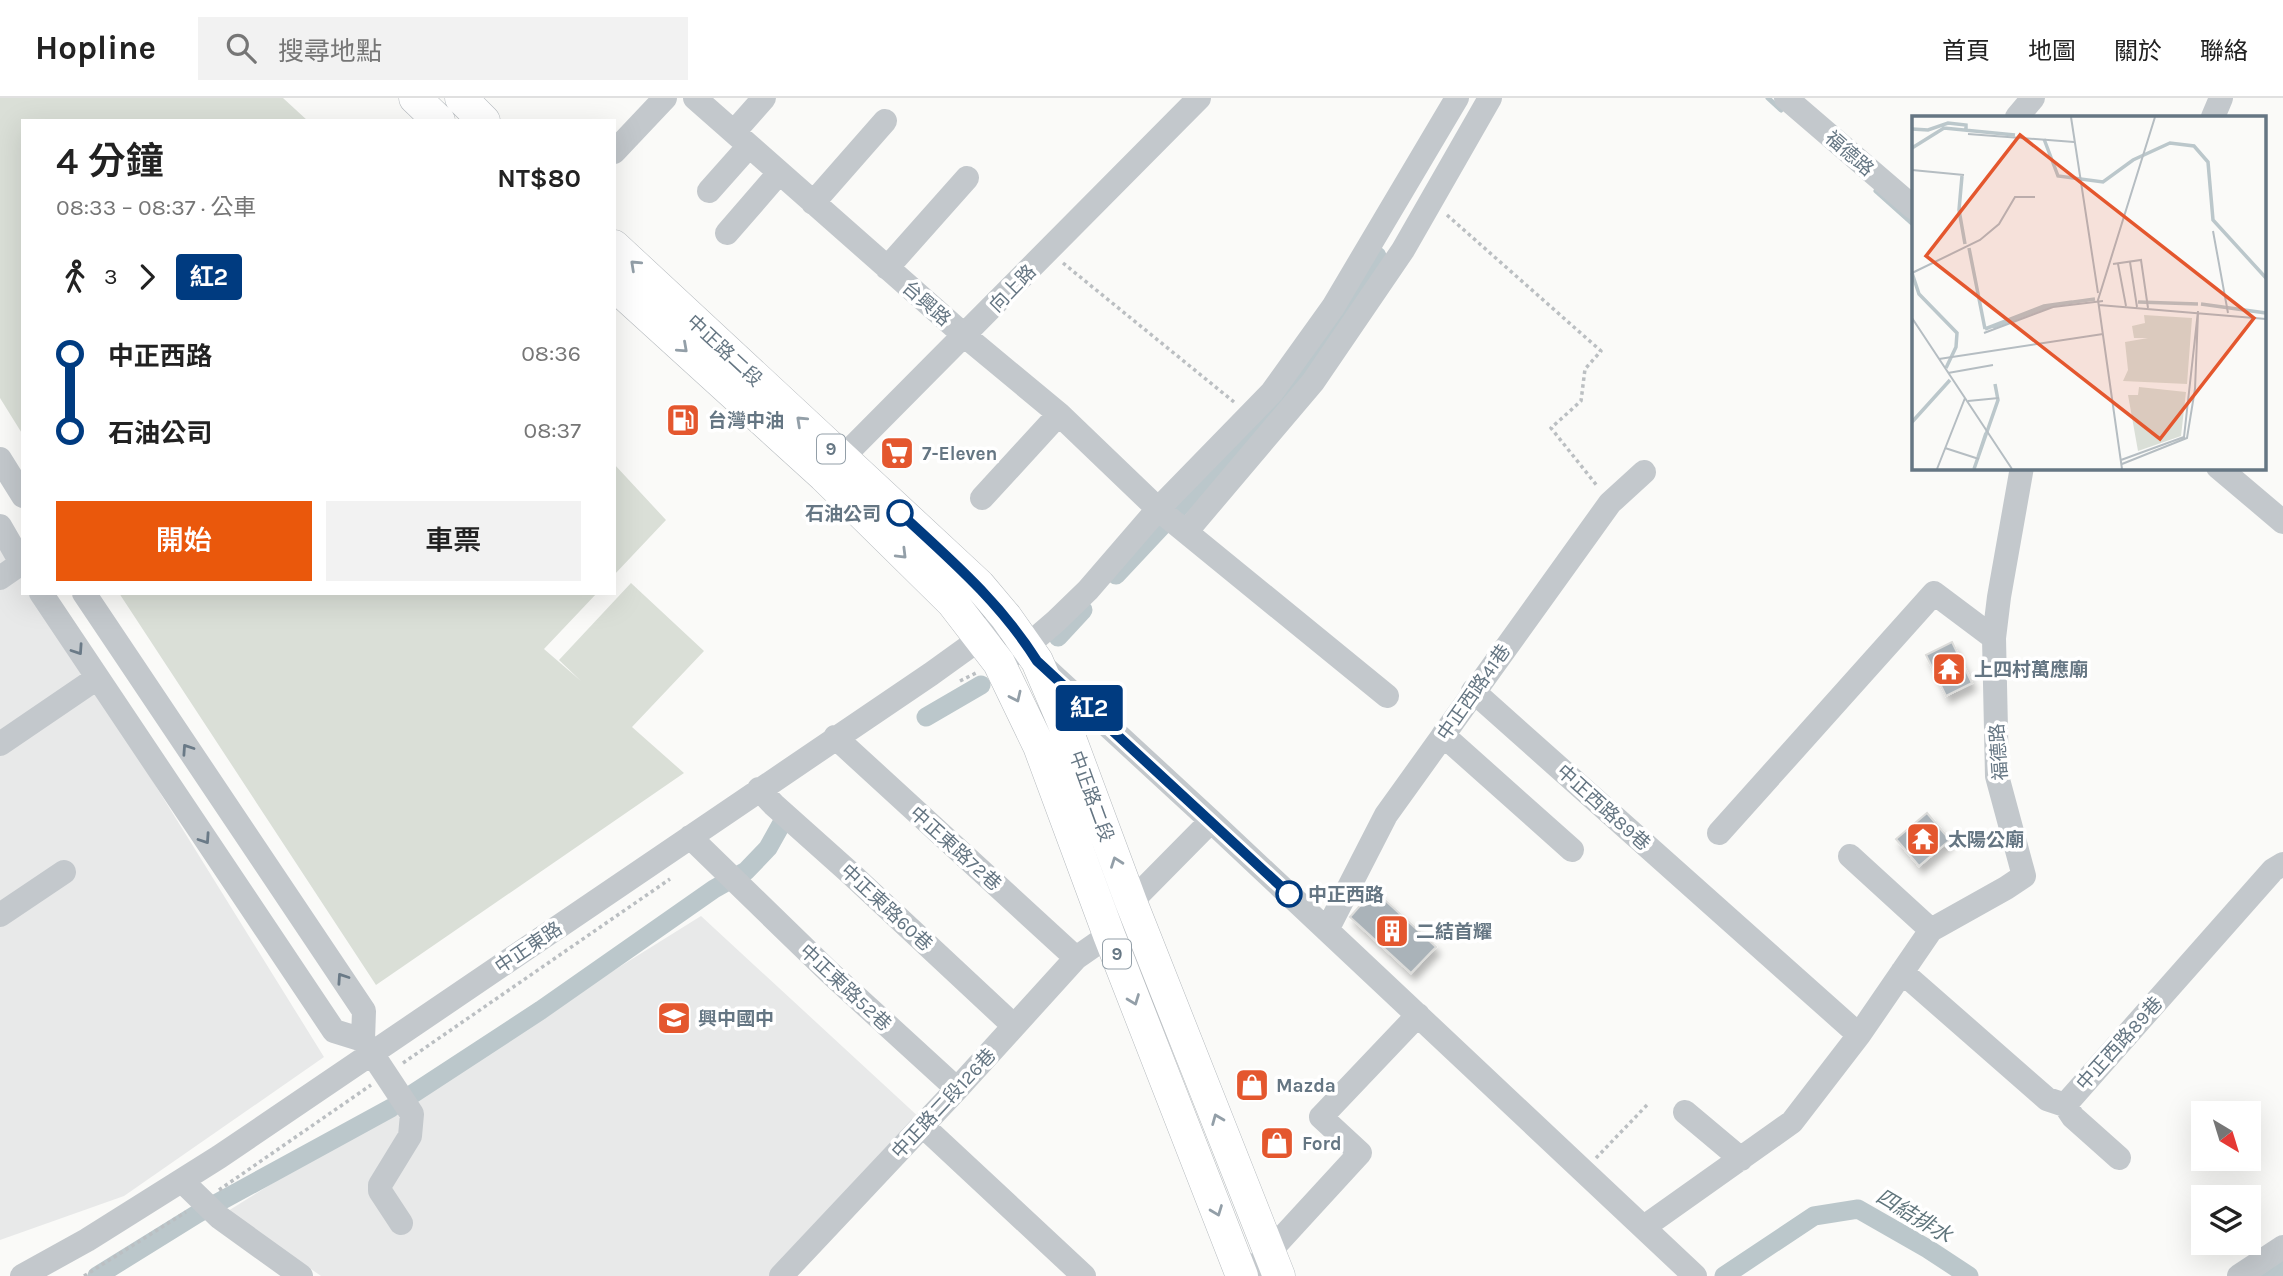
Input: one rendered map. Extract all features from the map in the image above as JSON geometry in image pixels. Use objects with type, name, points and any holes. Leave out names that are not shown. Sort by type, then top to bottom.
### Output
[{"type":"main road","points":[[415,98],[437,119]]},
{"type":"main road","points":[[461,98],[482,119]]},
{"type":"main road","name":"中正路二段","points":[[616,248],[833,468],[990,650],[1039,746],[1109,935],[1245,1276]]},
{"type":"main road","name":"中正路二段","points":[[616,287],[833,468],[979,585],[1032,653],[1070,738],[1131,902],[1275,1263]]},
{"type":"street","points":[[616,150],[665,98]]},
{"type":"street","name":"台興路","points":[[695,98],[965,336],[1059,414],[1158,509],[1387,696]]},
{"type":"street","points":[[709,191],[764,98]]},
{"type":"street","name":"向上路","points":[[833,468],[1199,98]]},
{"type":"street","name":"中正東路","points":[[37,1273],[182,1181],[367,1047],[698,845],[759,789],[835,737],[990,650],[1032,653],[1056,621],[1088,590],[1158,509],[1272,392],[1333,307],[1457,98]]},
{"type":"street","points":[[1186,532],[1313,382],[1402,250],[1490,98]]},
{"type":"street","name":"福德路","points":[[1786,98],[1912,206]]},
{"type":"street","points":[[2018,116],[2033,98]]},
{"type":"street","points":[[2213,116],[2221,98]]},
{"type":"street","points":[[813,202],[885,121]]},
{"type":"street","points":[[727,233],[779,173]]},
{"type":"street","points":[[887,268],[967,178]]},
{"type":"street","points":[[982,498],[1059,414]]},
{"type":"street","points":[[0,458],[21,493]]},
{"type":"street","name":"福德路","points":[[1902,972],[1931,930],[2024,876],[1997,776],[1994,638],[2022,469]]},
{"type":"street","points":[[2220,469],[2283,522]]},
{"type":"street","name":"中正西路41巷","points":[[1327,930],[1386,815],[1610,503],[1644,472]]},
{"type":"street","points":[[0,526],[21,562]]},
{"type":"street","points":[[0,578],[21,565]]},
{"type":"street","points":[[1719,834],[1934,593],[1994,638]]},
{"type":"street","points":[[42,595],[334,1031],[367,1047]]},
{"type":"street","points":[[84,595],[364,1011],[367,1047],[412,1114],[410,1136],[380,1185],[380,1191],[401,1223]]},
{"type":"street","name":"中正東路","points":[[990,650],[1006,617]]},
{"type":"street","points":[[1032,653],[1644,1227],[1689,1274]]},
{"type":"street","points":[[0,744],[97,678]]},
{"type":"street","name":"中正西路89巷","points":[[1473,691],[1859,1035]]},
{"type":"street","points":[[1443,735],[1572,850]]},
{"type":"street","name":"中正東路72巷","points":[[835,737],[1076,958]]},
{"type":"street","name":"中正東路60巷","points":[[759,789],[1014,1026]]},
{"type":"street","points":[[1131,902],[1211,821]]},
{"type":"street","name":"中正東路52巷","points":[[698,845],[957,1089]]},
{"type":"street","points":[[1850,856],[1931,930]]},
{"type":"street","name":"中正西路89巷","points":[[1902,972],[2047,1099],[2065,1105],[2273,870],[2283,864]]},
{"type":"street","points":[[0,915],[64,872]]},
{"type":"street","name":"中正路二段126巷","points":[[780,1276],[923,1126],[1076,958],[1109,935]]},
{"type":"street","points":[[1644,1227],[1792,1122],[1859,1035],[1902,972]]},
{"type":"street","points":[[1245,1276],[1275,1263],[1360,1153],[1321,1117],[1418,1015]]},
{"type":"street","points":[[2065,1105],[2073,1116],[2119,1158]]},
{"type":"street","points":[[1685,1112],[1741,1159]]},
{"type":"street","points":[[923,1126],[1084,1276]]},
{"type":"street","points":[[182,1181],[209,1208],[301,1276]]},
{"type":"street","points":[[2239,1276],[2283,1247]]},
{"type":"path","points":[[1432,201],[1601,351],[1585,369],[1581,401],[1551,428],[1610,503]]},
{"type":"path","points":[[1048,251],[1250,415]]},
{"type":"path","points":[[952,685],[990,650]]},
{"type":"path","name":"中正東路","points":[[84,1276],[209,1208],[698,845]]},
{"type":"path","points":[[1584,1171],[1648,1104]]},
{"type":"shaded area","points":[[0,98],[283,98],[306,119],[21,119],[21,432],[0,398]]},
{"type":"shaded area","points":[[616,466],[666,520],[616,573]]},
{"type":"shaded area","points":[[0,535],[21,568],[21,595],[37,595],[324,1057],[124,1196],[0,1240]]},
{"type":"shaded area","points":[[631,583],[704,651],[632,727],[684,773],[376,985],[120,595],[595,595],[544,649],[581,681],[559,660]]},
{"type":"shaded area","name":"興中國中","points":[[701,916],[921,1119],[775,1276],[321,1276],[228,1211]]},
{"type":"building","name":"上四村萬應廟","points":[[1952,642],[1972,683],[1946,696],[1926,655]]},
{"type":"building","name":"太陽公廟","points":[[1927,813],[1950,840],[1919,866],[1896,839]]},
{"type":"building","name":"二結首耀","points":[[1374,890],[1436,947],[1411,973],[1350,917]]},
{"type":"waterway","points":[[1768,98],[1781,110]]},
{"type":"waterway","points":[[1876,191],[1912,223]]},
{"type":"waterway","points":[[1116,575],[1280,400],[1328,340],[1377,256]]},
{"type":"waterway","points":[[1177,511],[1180,514],[1233,457]]},
{"type":"waterway","points":[[1058,637],[1083,610]]},
{"type":"waterway","points":[[926,717],[981,685]]},
{"type":"waterway","points":[[408,1097],[541,1010],[714,889],[746,871],[768,848],[782,823]]},
{"type":"waterway","points":[[97,1276],[197,1214],[391,1108]]},
{"type":"waterway","name":"四結排水","points":[[1724,1276],[1814,1216],[1858,1209],[1969,1276]]},
{"type":"waterway","name":"四結排水","points":[[2269,1276],[2283,1267]]},
{"type":"bus line","name":"紅2","points":[[900,513],[979,585],[1037,661],[1289,894]]},
{"type":"place","name":"台灣中油","points":[[683,420]]},
{"type":"place","name":"7-Eleven","points":[[897,453]]},
{"type":"place","name":"石油公司","points":[[900,513]]},
{"type":"place","name":"上四村萬應廟","points":[[1949,669]]},
{"type":"place","name":"太陽公廟","points":[[1923,839]]},
{"type":"place","name":"中正西路","points":[[1289,894]]},
{"type":"place","name":"二結首耀","points":[[1392,931]]},
{"type":"place","name":"興中國中","points":[[674,1018]]},
{"type":"place","name":"Mazda","points":[[1252,1085]]},
{"type":"place","name":"Ford","points":[[1277,1143]]}]
